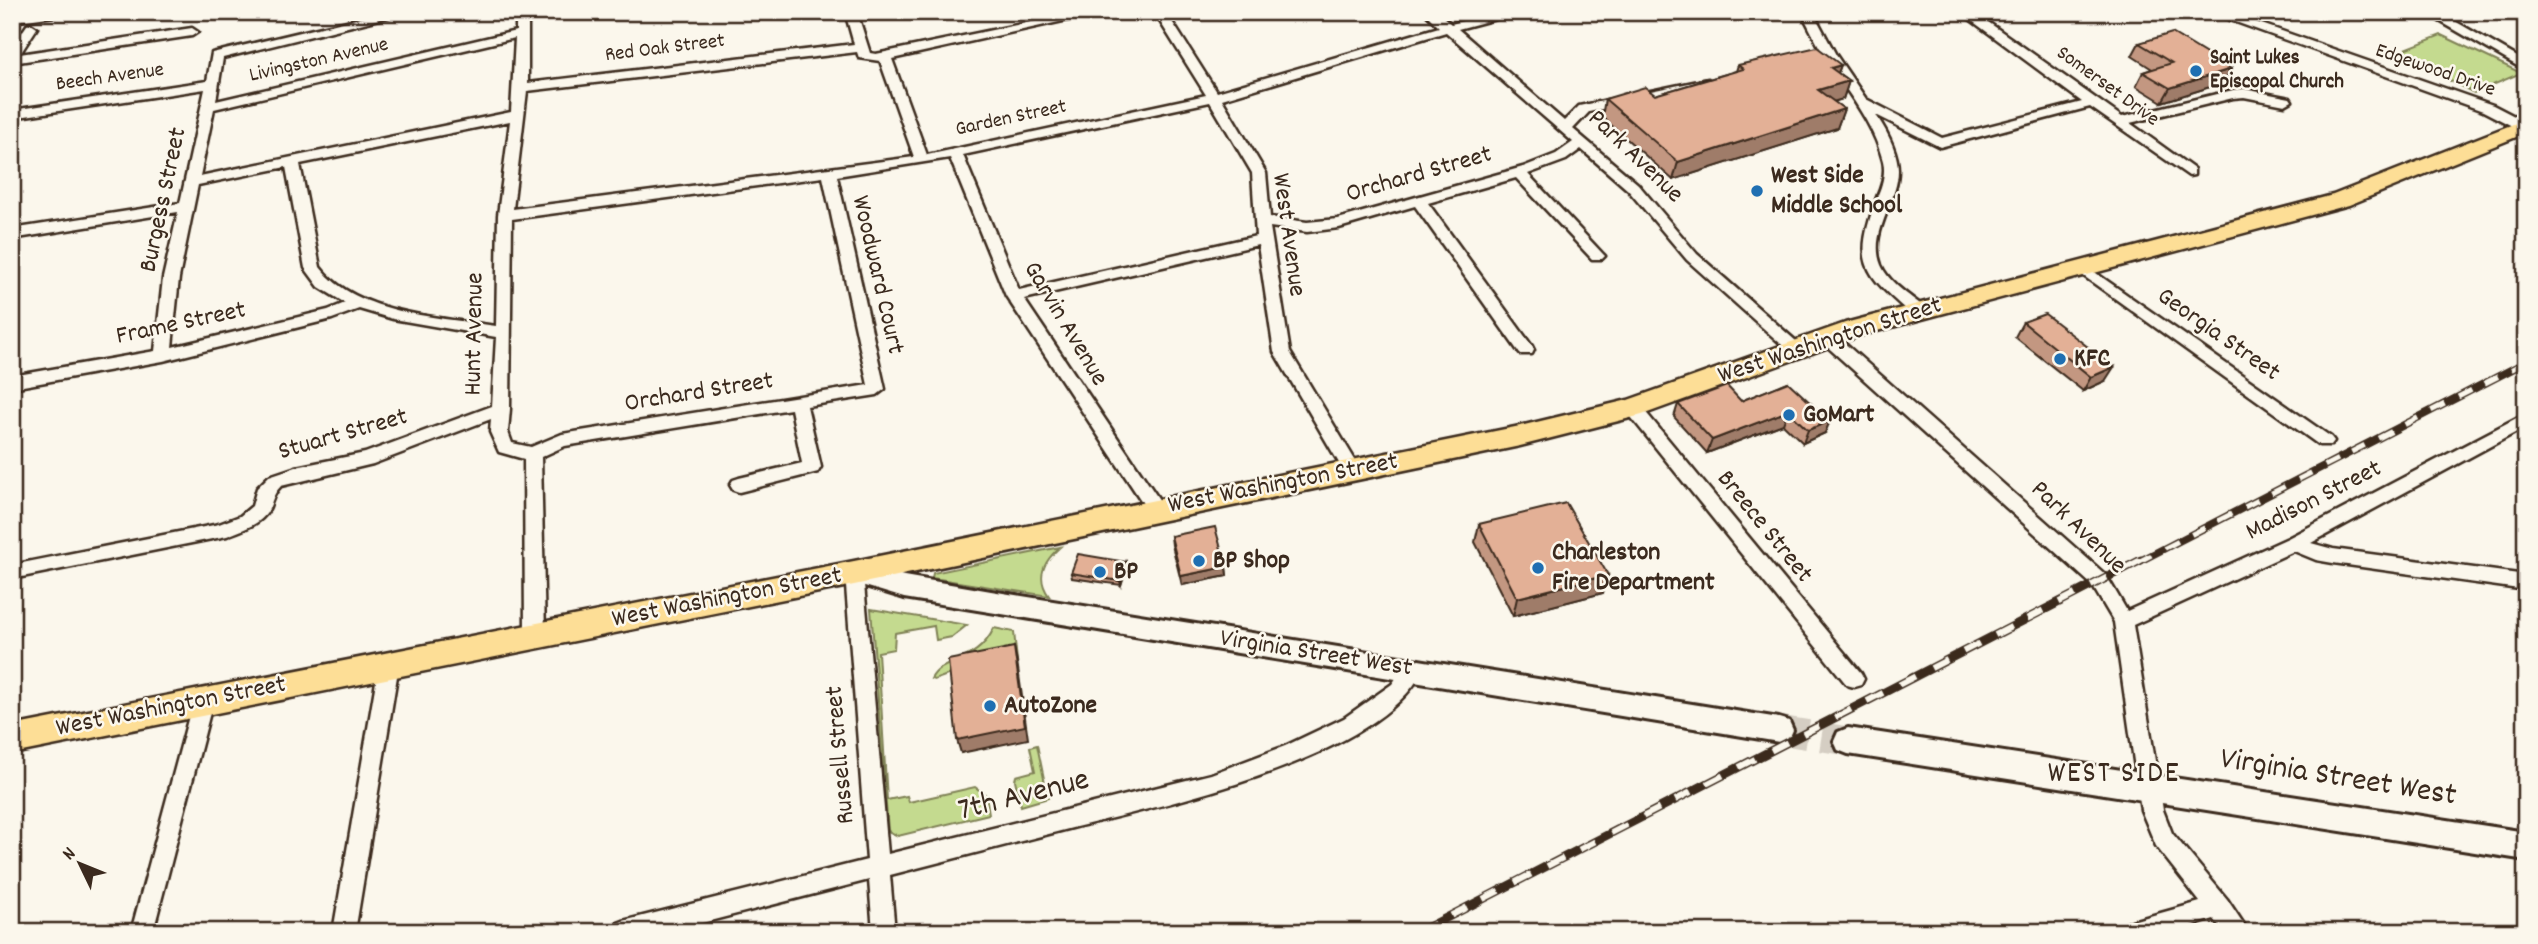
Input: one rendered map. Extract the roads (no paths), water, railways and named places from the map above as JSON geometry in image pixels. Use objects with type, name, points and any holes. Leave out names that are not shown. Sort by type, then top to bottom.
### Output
[{"type":"main road","name":"West Washington Street","points":[[12,740],[854,573],[1507,439],[1633,408],[1827,337],[2341,200],[2524,126]]},
{"type":"main road","name":"Virginia Street West","points":[[854,573],[904,587],[979,600],[1779,730]]},
{"type":"main road","name":"Virginia Street West","points":[[1848,741],[2526,846]]},
{"type":"street","points":[[12,18],[55,12]]},
{"type":"street","name":"Burgess Street","points":[[163,355],[171,278],[213,84],[216,56],[402,12]]},
{"type":"street","name":"Hunt Avenue","points":[[522,12],[521,88],[505,215],[502,409],[499,432],[505,448],[532,454]]},
{"type":"street","points":[[851,12],[862,49]]},
{"type":"street","points":[[922,160],[885,57],[1098,12]]},
{"type":"street","name":"West Avenue","points":[[1160,12],[1259,173],[1264,239],[1282,352],[1352,470]]},
{"type":"street","name":"Park Avenue","points":[[1430,12],[1633,187],[1692,257],[1796,348]]},
{"type":"street","name":"Garden Street","points":[[505,215],[922,160],[1214,97],[1448,28],[1516,12]]},
{"type":"street","points":[[1807,12],[1823,55],[1860,101],[1885,145],[1892,166],[1871,234],[1869,249],[1873,268],[1918,311]]},
{"type":"street","name":"Somerset Drive","points":[[1966,12],[2189,172]]},
{"type":"street","name":"Edgewood Drive","points":[[2214,12],[2488,108],[2524,126]]},
{"type":"street","points":[[2430,12],[2526,67]]},
{"type":"street","points":[[12,58],[31,28]]},
{"type":"street","points":[[12,58],[192,32]]},
{"type":"street","name":"Livingston Avenue","points":[[207,107],[522,33]]},
{"type":"street","name":"Red Oak Street","points":[[521,88],[852,48],[862,49],[868,58],[885,57]]},
{"type":"street","points":[[1566,130],[1584,109],[1721,78]]},
{"type":"street","name":"Beech Avenue","points":[[12,114],[213,84]]},
{"type":"street","points":[[2119,122],[2233,94],[2244,93],[2285,101]]},
{"type":"street","points":[[1860,101],[1940,143],[2092,103]]},
{"type":"street","points":[[193,182],[518,115]]},
{"type":"street","name":"Orchard Street","points":[[1263,221],[1295,226],[1327,225],[1519,173],[1561,158],[1581,143]]},
{"type":"street","name":"Garvin Avenue","points":[[955,153],[1014,296],[1156,509]]},
{"type":"street","points":[[292,161],[313,268],[324,283],[358,304],[393,314],[504,333]]},
{"type":"street","name":"Woodward Court","points":[[829,173],[877,388]]},
{"type":"street","points":[[1519,173],[1597,256]]},
{"type":"street","points":[[1419,201],[1526,350]]},
{"type":"street","points":[[12,234],[187,206]]},
{"type":"street","points":[[1014,296],[1264,239]]},
{"type":"street","name":"Georgia Street","points":[[2083,269],[2325,441]]},
{"type":"street","name":"Frame Street","points":[[12,382],[163,355],[331,314],[358,304]]},
{"type":"street","name":"Park Avenue","points":[[1827,337],[2099,580],[2123,621],[2151,810],[2164,839],[2238,932]]},
{"type":"street","name":"Orchard Street","points":[[532,454],[562,440],[877,388]]},
{"type":"street","points":[[739,485],[812,467],[798,401]]},
{"type":"street","name":"Breece Street","points":[[1633,408],[1854,679]]},
{"type":"street","name":"Stuart Street","points":[[12,572],[221,531],[246,521],[260,509],[263,492],[275,481],[367,459],[502,409]]},
{"type":"street","name":"Madison Street","points":[[2123,621],[2294,543],[2526,419]]},
{"type":"street","points":[[532,454],[534,635]]},
{"type":"street","points":[[2294,543],[2316,553],[2526,583]]},
{"type":"street","name":"Russell Street","points":[[854,573],[884,932]]},
{"type":"street","points":[[345,932],[388,664]]},
{"type":"street","name":"7th Avenue","points":[[623,932],[1211,783],[1266,764],[1331,735],[1379,707],[1405,685],[1413,670]]},
{"type":"street","points":[[142,932],[202,701]]},
{"type":"street","points":[[2132,932],[2219,907]]},
{"type":"tunnel","points":[[1779,730],[1848,741]]},
{"type":"railway","points":[[2138,562],[2526,362]]},
{"type":"railway","points":[[1419,932],[2141,560]]},
{"type":"place","name":"Saint Lukes Episcopal Church","points":[[2196,71]]},
{"type":"place","name":"West Side Middle School","points":[[1757,191]]},
{"type":"place","name":"KFC","points":[[2060,359]]},
{"type":"place","name":"GoMart","points":[[1789,415]]},
{"type":"place","name":"BP Shop","points":[[1199,561]]},
{"type":"place","name":"Charleston Fire Department","points":[[1538,568]]},
{"type":"place","name":"BP","points":[[1100,572]]},
{"type":"place","name":"AutoZone","points":[[990,706]]},
{"type":"district","name":"WEST SIDE","points":[[2114,775]]}]
